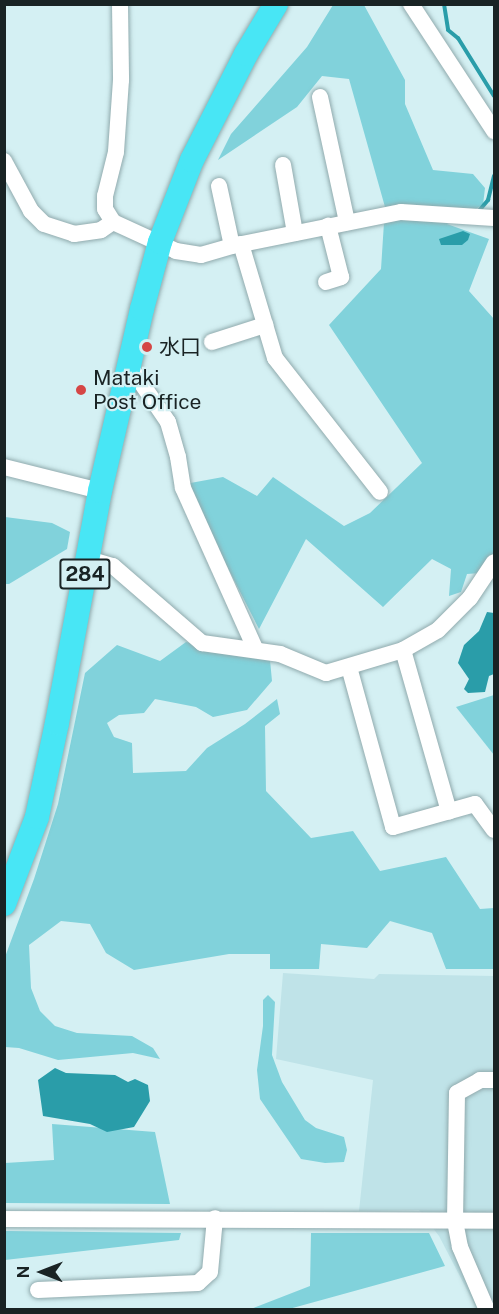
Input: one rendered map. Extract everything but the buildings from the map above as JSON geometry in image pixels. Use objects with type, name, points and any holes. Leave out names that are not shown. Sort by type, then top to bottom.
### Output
[{"type":"highway","name":"284","points":[[4,903],[37,817],[57,723],[100,491],[160,242],[192,160],[246,54],[276,4]]},
{"type":"street","points":[[120,4],[121,80],[116,152],[105,196],[105,209],[113,222],[176,251],[201,255],[237,245],[401,212],[495,218]]},
{"type":"street","points":[[411,4],[495,131]]},
{"type":"street","points":[[320,96],[347,222]]},
{"type":"street","points":[[4,161],[31,211],[44,224],[74,234],[101,230],[113,222]]},
{"type":"street","points":[[283,165],[295,233]]},
{"type":"street","points":[[219,186],[275,358],[380,492]]},
{"type":"street","points":[[326,282],[341,277],[328,226]]},
{"type":"street","points":[[212,342],[265,325]]},
{"type":"street","points":[[129,365],[168,422],[178,457],[183,488],[255,648]]},
{"type":"street","points":[[4,467],[100,491]]},
{"type":"street","points":[[88,558],[113,567],[201,643],[255,648],[280,654],[326,673],[403,650],[438,630],[470,598],[495,562]]},
{"type":"street","points":[[403,650],[449,812]]},
{"type":"street","points":[[349,667],[393,827],[475,804],[495,830]]},
{"type":"street","points":[[487,1310],[460,1247],[455,1221],[457,1093],[480,1080],[495,1080]]},
{"type":"street","points":[[38,1290],[198,1283],[210,1272],[215,1218]]},
{"type":"street","points":[[4,1219],[215,1218],[495,1221]]},
{"type":"shaded area","points":[[333,5],[364,5],[405,80],[405,104],[433,170],[473,174],[485,188],[483,205],[447,224],[489,239],[469,291],[494,319],[494,560],[480,573],[467,574],[461,592],[449,596],[451,569],[432,559],[383,607],[306,539],[259,629],[185,484],[223,477],[257,496],[273,477],[344,526],[370,513],[422,463],[329,325],[381,269],[385,207],[349,79],[322,76],[297,107],[218,160],[231,134],[307,47]]},
{"type":"shaded area","points":[[463,231],[470,234],[468,240],[462,245],[441,245],[439,239]]},
{"type":"shaded area","points":[[5,517],[52,523],[70,532],[67,549],[9,584],[5,584]]},
{"type":"shaded area","points":[[487,612],[494,613],[494,674],[489,676],[485,692],[468,693],[464,689],[469,679],[458,663],[464,645],[479,631]]},
{"type":"shaded area","points":[[186,642],[270,660],[272,681],[247,710],[213,717],[196,707],[155,699],[144,713],[119,715],[107,723],[114,737],[132,743],[133,773],[186,771],[207,748],[245,724],[277,699],[280,714],[265,726],[266,791],[311,838],[353,831],[380,871],[446,857],[480,909],[494,908],[494,969],[446,969],[432,933],[390,921],[367,948],[321,944],[319,969],[270,969],[270,954],[229,954],[134,970],[106,953],[90,924],[61,921],[29,945],[31,988],[40,1011],[55,1026],[77,1033],[132,1036],[153,1048],[160,1059],[133,1053],[58,1060],[19,1048],[5,1047],[5,957],[34,879],[58,804],[85,673],[117,645],[160,661]]},
{"type":"shaded area","points":[[494,695],[494,755],[456,707]]},
{"type":"shaded area","points":[[283,973],[374,979],[379,974],[494,976],[494,1309],[477,1309],[439,1236],[419,1210],[359,1211],[373,1080],[276,1059]]},
{"type":"shaded area","points":[[268,995],[275,1002],[272,1055],[282,1082],[305,1120],[316,1128],[344,1137],[347,1150],[344,1162],[325,1163],[301,1159],[260,1099],[257,1070],[263,1026],[263,1000]]},
{"type":"shaded area","points":[[55,1068],[66,1073],[115,1075],[128,1082],[135,1079],[148,1085],[150,1101],[134,1127],[107,1132],[90,1124],[43,1116],[38,1080]]},
{"type":"shaded area","points":[[52,1124],[155,1132],[170,1204],[5,1203],[5,1163],[54,1160]]},
{"type":"shaded area","points":[[5,1231],[181,1233],[179,1240],[5,1260]]},
{"type":"shaded area","points":[[311,1233],[429,1233],[445,1266],[289,1309],[251,1309],[310,1286]]},
{"type":"waterway","points":[[444,4],[448,30],[458,38],[494,96]]},
{"type":"waterway","points":[[478,212],[488,200],[494,176]]},
{"type":"place","name":"水口","points":[[147,347]]},
{"type":"place","name":"Mataki Post Office","points":[[81,390]]}]
